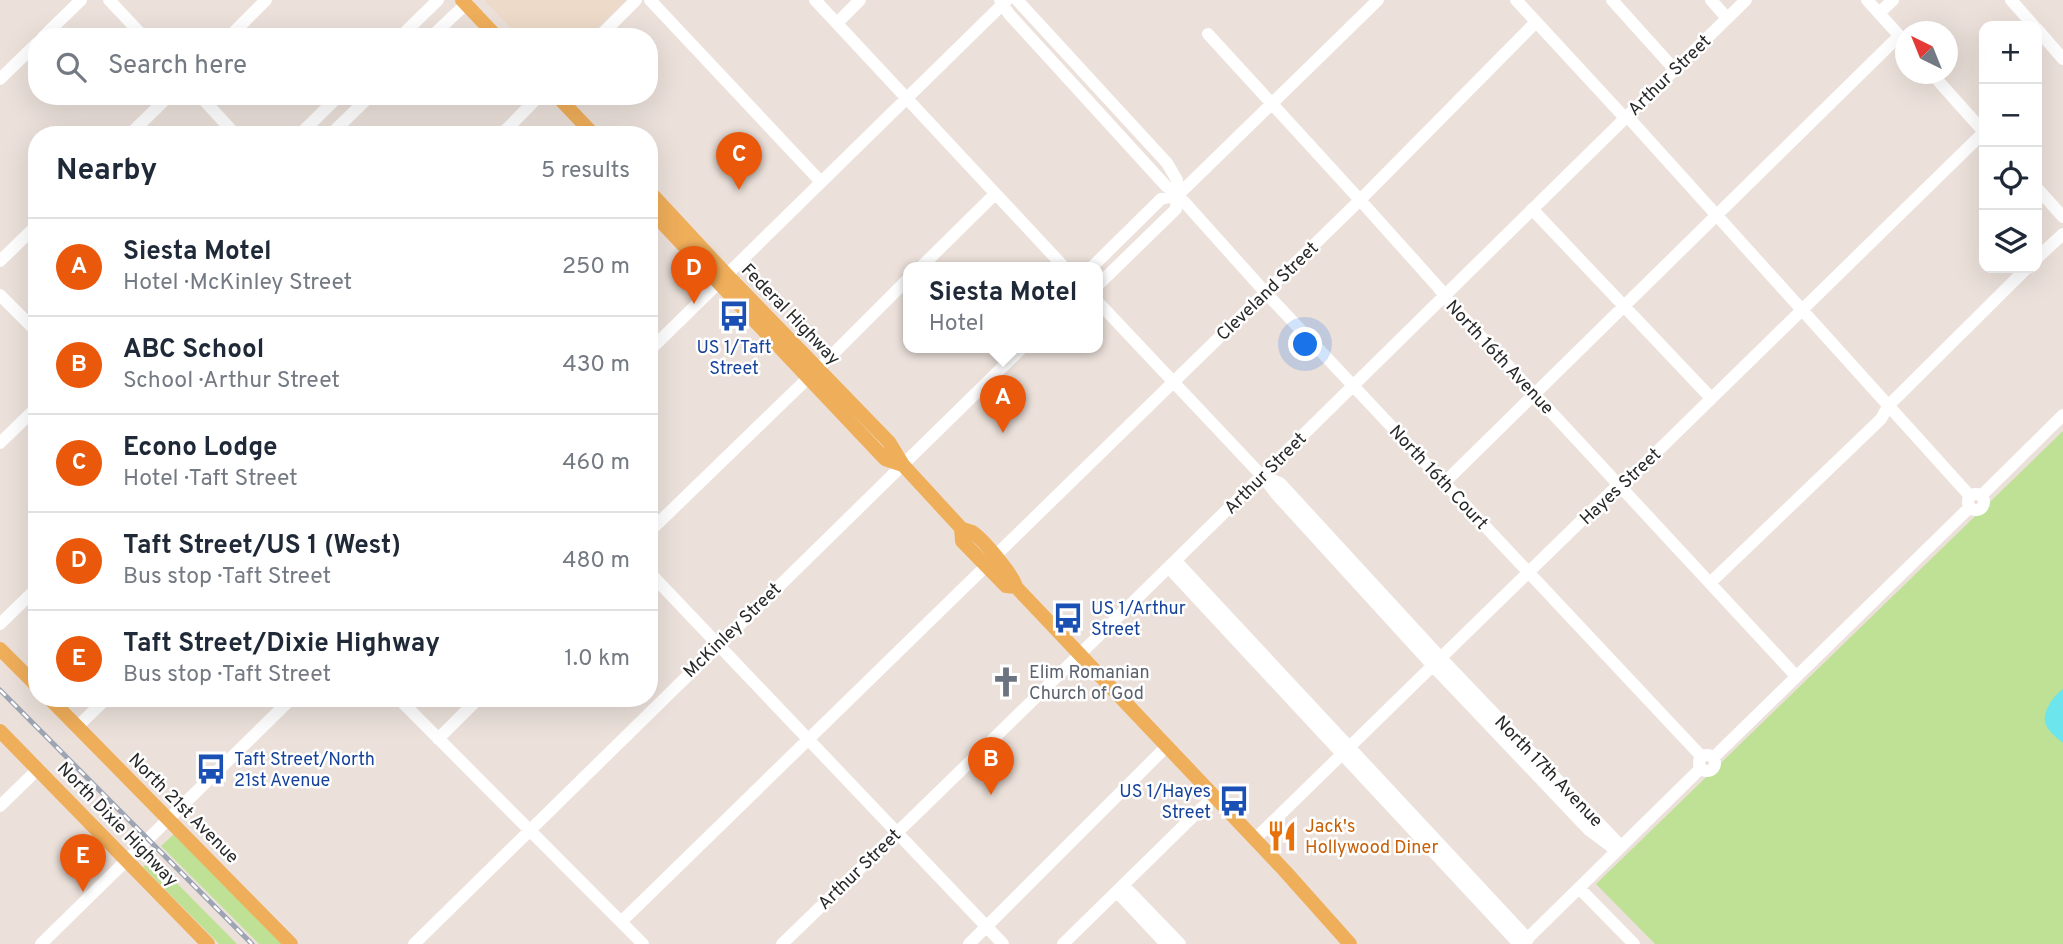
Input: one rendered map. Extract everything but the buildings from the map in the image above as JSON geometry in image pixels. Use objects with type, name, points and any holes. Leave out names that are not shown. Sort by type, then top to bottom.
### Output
[{"type":"main road","points":[[464,2],[489,28]]},
{"type":"main road","points":[[556,105],[574,126]]},
{"type":"main road","points":[[566,105],[585,126]]},
{"type":"main road","name":"Federal Highway","points":[[658,202],[722,279]]},
{"type":"main road","name":"Federal Highway","points":[[658,218],[722,279],[813,374],[885,459],[903,465],[961,528],[962,541],[990,561],[1006,586],[1016,587],[1081,654],[1350,944]]},
{"type":"main road","points":[[0,649],[28,677]]},
{"type":"main road","name":"North 21st Avenue","points":[[58,707],[291,944]]},
{"type":"main road","name":"North Dixie Highway","points":[[0,731],[208,944]]},
{"type":"street","points":[[52,28],[81,0]]},
{"type":"street","points":[[109,0],[135,28]]},
{"type":"street","points":[[238,28],[267,0]]},
{"type":"street","points":[[413,28],[438,0]]},
{"type":"street","points":[[608,28],[636,0]]},
{"type":"street","points":[[650,0],[821,182]]},
{"type":"street","points":[[815,0],[1059,262]]},
{"type":"street","points":[[837,23],[860,0]]},
{"type":"street","points":[[1017,0],[1173,170],[1184,176],[1196,177]]},
{"type":"street","points":[[1097,262],[1161,200],[1178,195],[1378,0]]},
{"type":"street","points":[[1516,0],[1718,215],[1974,500]]},
{"type":"street","points":[[1612,0],[1675,70]]},
{"type":"street","points":[[1710,0],[1727,19]]},
{"type":"street","name":"Arthur Street","points":[[782,944],[1263,477],[1746,0]]},
{"type":"street","points":[[1867,0],[1895,31]]},
{"type":"street","points":[[1879,13],[1893,0]]},
{"type":"street","points":[[2011,0],[2029,21]]},
{"type":"street","points":[[658,342],[1003,1]]},
{"type":"street","name":"North 16th Court","points":[[1003,1],[1009,14],[1166,186],[1178,195],[1265,292],[1705,761]]},
{"type":"street","points":[[439,28],[464,2]]},
{"type":"street","name":"Cleveland Street","points":[[621,922],[1360,200],[1536,22]]},
{"type":"street","name":"North 16th Avenue","points":[[1208,34],[1444,296],[1796,676]]},
{"type":"street","points":[[2042,36],[2063,59]]},
{"type":"street","points":[[1444,484],[1718,215],[1895,48]]},
{"type":"street","points":[[0,79],[28,52]]},
{"type":"street","points":[[1941,84],[1979,126]]},
{"type":"street","points":[[138,126],[160,105]]},
{"type":"street","points":[[208,105],[228,126]]},
{"type":"street","points":[[308,126],[330,105]]},
{"type":"street","points":[[339,126],[361,105]]},
{"type":"street","points":[[509,126],[530,105]]},
{"type":"street","name":"Hayes Street","points":[[1255,839],[1979,137]]},
{"type":"street","points":[[1103,279],[1176,209],[1177,180],[1173,170]]},
{"type":"street","points":[[926,262],[995,194]]},
{"type":"street","points":[[2042,194],[2063,217]]},
{"type":"street","points":[[1532,209],[1711,398]]},
{"type":"street","points":[[2042,253],[2063,233]]},
{"type":"street","points":[[0,261],[28,234]]},
{"type":"street","points":[[1710,583],[1881,419],[1888,406],[2022,273]]},
{"type":"street","points":[[658,523],[903,284]]},
{"type":"street","points":[[0,295],[28,323]]},
{"type":"street","name":"North 17th Avenue","points":[[1103,308],[1437,662],[1589,830],[1616,851]]},
{"type":"street","name":"McKinley Street","points":[[658,704],[1017,353]]},
{"type":"street","points":[[1172,564],[1523,942],[1705,761],[1796,676],[2063,415]]},
{"type":"street","points":[[0,443],[28,416]]},
{"type":"street","points":[[658,581],[1003,944]]},
{"type":"street","points":[[0,624],[28,597]]},
{"type":"street","points":[[77,727],[98,707]]},
{"type":"street","points":[[41,944],[283,707]]},
{"type":"street","points":[[407,707],[643,944]]},
{"type":"street","points":[[438,739],[470,707]]},
{"type":"street","name":"McKinley Street","points":[[414,944],[655,707]]},
{"type":"street","points":[[969,944],[1167,746]]},
{"type":"street","points":[[0,806],[38,769]]},
{"type":"street","points":[[1063,944],[1214,796]]},
{"type":"street","points":[[1120,888],[1166,944]]},
{"type":"street","points":[[1120,888],[1180,944]]},
{"type":"street","points":[[1579,888],[1634,944]]},
{"type":"shaded area","points":[[484,0],[626,0],[597,28],[510,28]]},
{"type":"green space","points":[[2063,431],[2063,944],[1655,944],[1596,884]]},
{"type":"green space","points":[[174,834],[283,944],[259,944],[161,846]]},
{"type":"green space","points":[[153,859],[237,944],[219,944],[143,867]]},
{"type":"water","points":[[2063,689],[2063,743],[2049,730],[2045,715],[2055,696]]},
{"type":"railway","points":[[0,690],[252,944]]},
{"type":"place","name":"Econo Lodge","points":[[739,190]]},
{"type":"place","name":"Taft Street/US 1 (West)","points":[[694,304]]},
{"type":"place","name":"US 1/Taft Street","points":[[734,316]]},
{"type":"place","name":"Siesta Motel","points":[[1003,433]]},
{"type":"place","name":"US 1/Arthur Street","points":[[1068,618]]},
{"type":"place","name":"Elim Romanian Church of God","points":[[1006,682]]},
{"type":"place","name":"Taft Street/North 21st Avenue","points":[[211,769]]},
{"type":"place","name":"ABC School","points":[[991,795]]},
{"type":"place","name":"US 1/Hayes Street","points":[[1234,801]]},
{"type":"place","name":"Jack's Hollywood Diner","points":[[1282,836]]},
{"type":"place","name":"Taft Street/Dixie Highway","points":[[83,892]]}]
